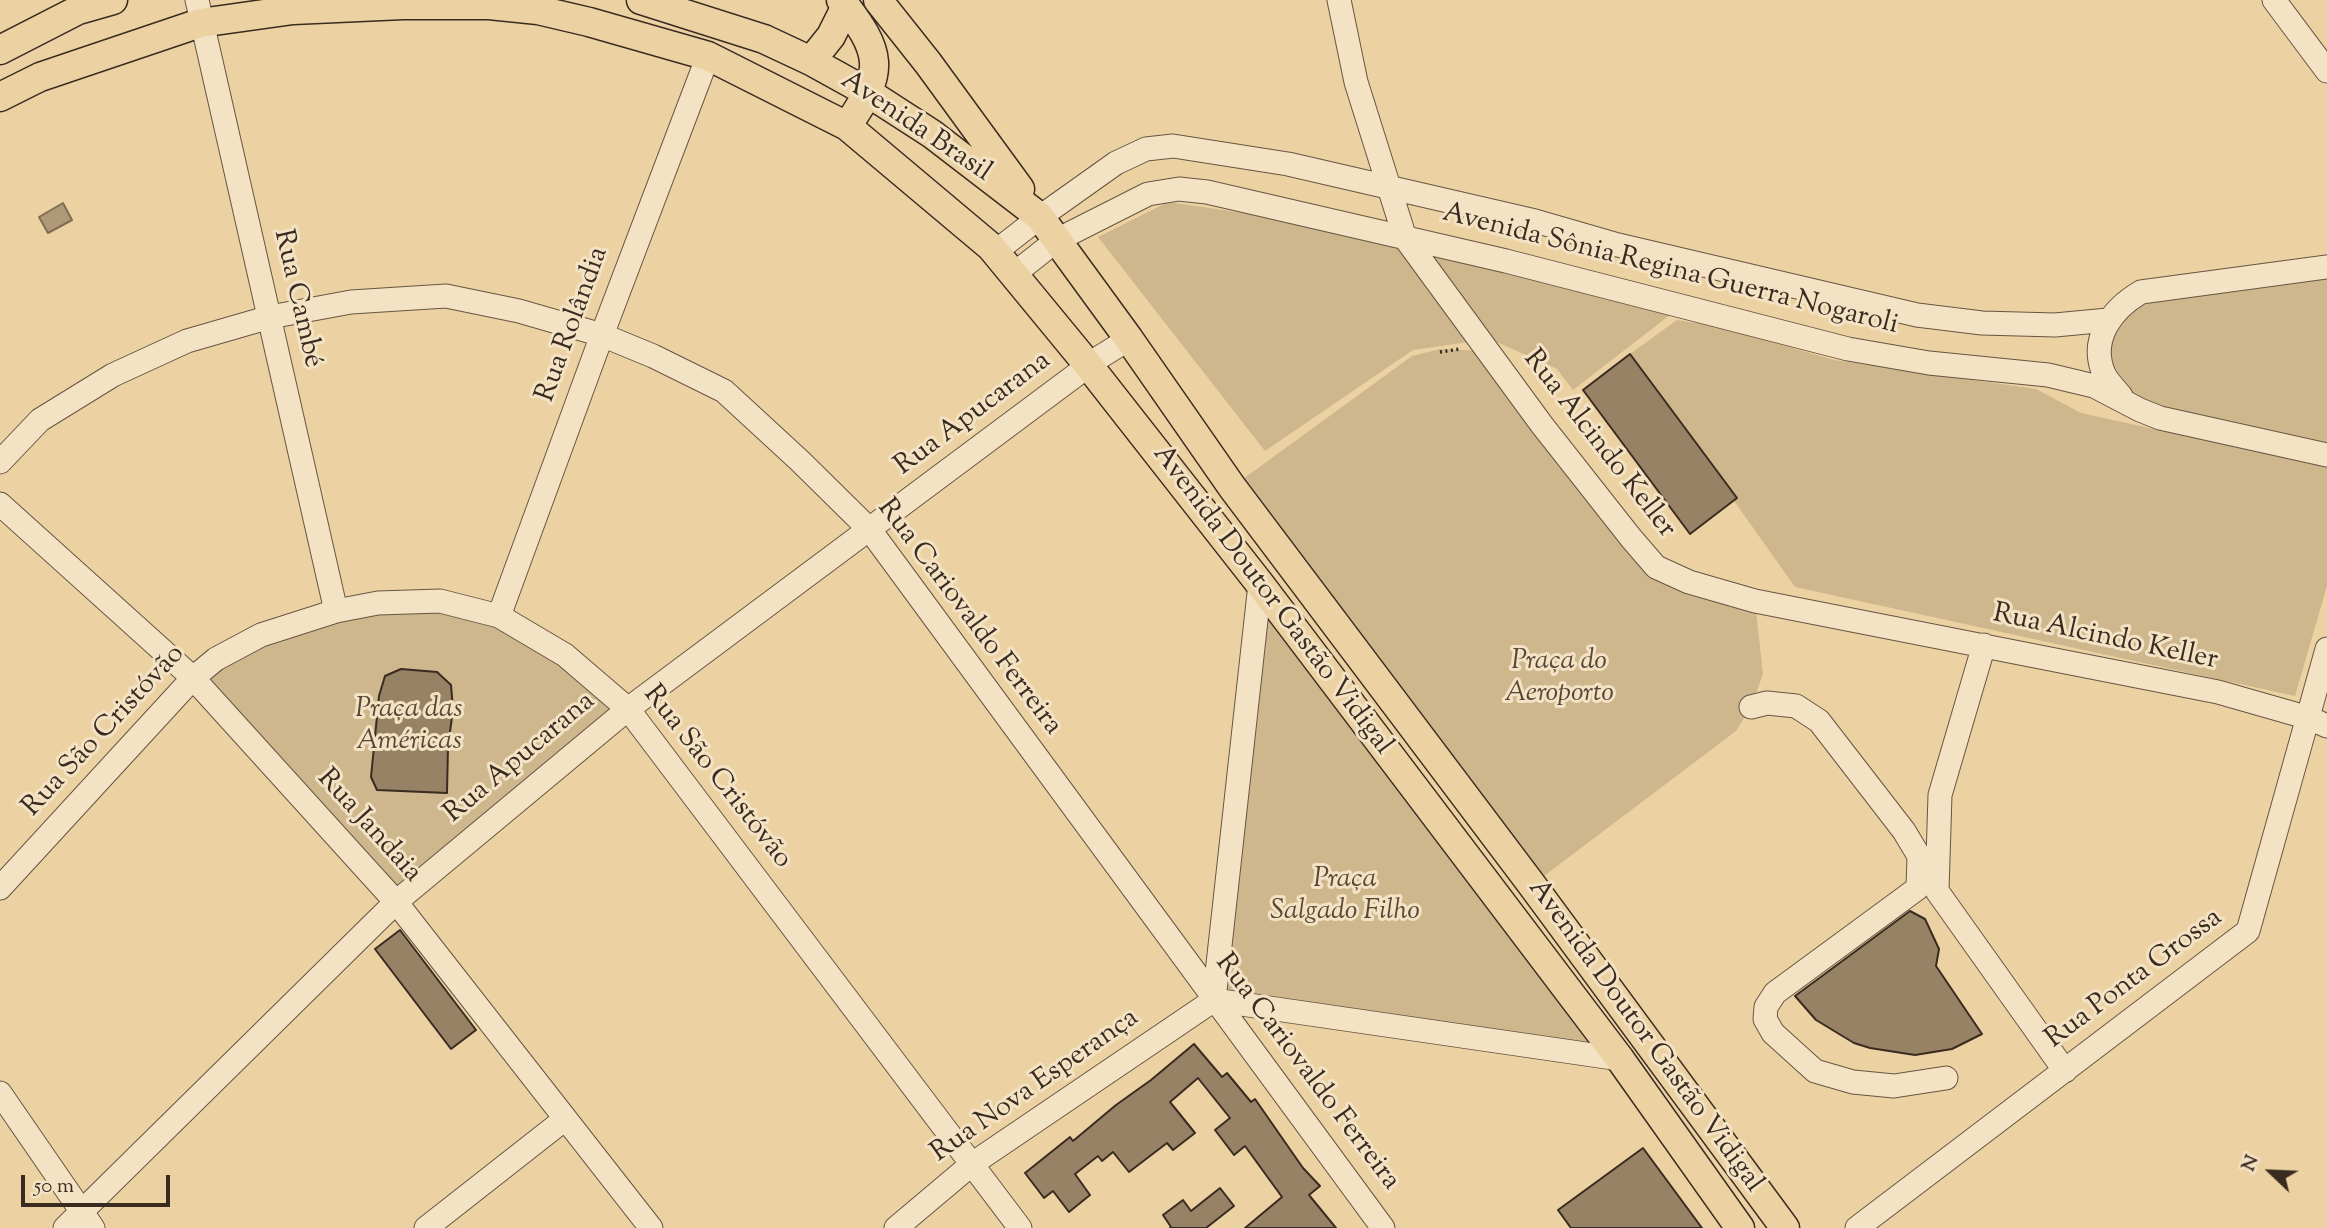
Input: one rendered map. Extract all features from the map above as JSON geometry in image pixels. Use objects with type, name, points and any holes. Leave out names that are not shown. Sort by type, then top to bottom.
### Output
[{"type":"main road","points":[[0,50],[78,10],[113,0]]},
{"type":"main road","name":"Avenida Brasil","points":[[641,0],[764,39],[867,92],[932,134],[1040,217],[1129,339]]},
{"type":"main road","points":[[878,0],[928,63],[1040,217]]},
{"type":"main road","points":[[811,61],[831,36],[844,3]]},
{"type":"main road","points":[[844,3],[864,31],[875,57],[875,72],[847,127]]},
{"type":"main road","name":"Avenida Brasil","points":[[0,97],[40,77],[199,11],[489,5],[538,10],[708,56],[847,127]]},
{"type":"main road","points":[[875,57],[905,36]]},
{"type":"main road","name":"Avenida Doutor Gastão Vidigal","points":[[847,127],[995,252],[1089,366],[1260,584],[1620,1059],[1740,1228]]},
{"type":"main road","name":"Avenida Doutor Gastão Vidigal","points":[[1129,339],[1232,487],[1532,885],[1785,1228]]},
{"type":"street","name":"Rua Alcindo Keller","points":[[1339,0],[1356,82],[1405,238],[1542,425],[1656,567],[1689,582],[1755,601],[2218,692],[2318,722]]},
{"type":"street","points":[[2274,0],[2327,71]]},
{"type":"street","name":"Rua Cambé","points":[[199,11],[336,611]]},
{"type":"street","name":"Rua Rolândia","points":[[499,616],[601,335],[708,56]]},
{"type":"street","name":"Avenida Sônia Regina Guerra Nogaroli","points":[[995,252],[1116,163],[1146,149],[1173,146],[1288,164],[1535,221],[1618,246],[1917,315],[1994,324],[2055,325],[2108,320]]},
{"type":"street","name":"Avenida Sônia Regina Guerra Nogaroli","points":[[1014,274],[1057,240],[1148,194],[1179,189],[1207,192],[1506,261],[1848,349],[1929,363],[2048,375],[2094,386],[2160,418],[2327,455]]},
{"type":"street","points":[[2125,401],[2105,377],[2099,359],[2108,320],[2124,302],[2141,292],[2327,267]]},
{"type":"street","name":"Rua Cariovaldo Ferreira","points":[[0,462],[40,420],[113,375],[187,341],[270,317],[351,303],[446,296],[519,311],[601,335],[653,356],[724,391],[870,530],[1383,1228]]},
{"type":"street","name":"Rua Apucarana","points":[[65,1228],[87,1219],[396,902],[628,709],[1129,339]]},
{"type":"street","name":"Rua Jandaia","points":[[0,504],[193,678],[396,902],[651,1228]]},
{"type":"street","points":[[1260,584],[1214,1000],[1620,1059]]},
{"type":"street","name":"Rua São Cristóvão","points":[[0,888],[193,678],[216,659],[261,635],[336,611],[378,603],[440,601],[499,616],[565,655],[628,709],[1020,1228]]},
{"type":"street","points":[[1984,645],[1940,795],[1937,891],[2065,1071]]},
{"type":"street","name":"Rua Ponta Grossa","points":[[1857,1228],[2248,931],[2318,722],[2327,649]]},
{"type":"street","points":[[1751,707],[1767,704],[1796,706],[1819,721],[1904,831],[1919,856],[1918,888],[1775,993],[1766,1007],[1765,1019],[1773,1034],[1815,1070],[1853,1082],[1894,1086],[1947,1078]]},
{"type":"street","points":[[1502,906],[1532,885]]},
{"type":"street","name":"Rua Nova Esperança","points":[[896,1228],[972,1164],[1214,1000]]},
{"type":"street","points":[[0,1093],[87,1219]]},
{"type":"street","points":[[426,1228],[565,1119]]},
{"type":"green space","points":[[1168,202],[1271,217],[1451,258],[1670,315],[1573,390],[1557,369],[1490,339],[1413,350],[1265,451],[1098,237]]},
{"type":"green space","points":[[2327,272],[2327,449],[2161,414],[2128,398],[2109,375],[2106,340],[2127,306]]},
{"type":"green space","points":[[1677,320],[1720,327],[1834,360],[2036,389],[2081,413],[2327,467],[2327,586],[2295,696],[1795,587],[1630,354]]},
{"type":"green space","name":"Praça do Aeroporto","points":[[1440,349],[1487,351],[1656,567],[1755,601],[1763,674],[1751,707],[1736,731],[1532,885],[1232,487],[1412,356]]},
{"type":"green space","name":"Praça Salgado Filho","points":[[1260,584],[1620,1059],[1214,1000]]},
{"type":"green space","name":"Praça das Américas","points":[[378,603],[499,616],[626,707],[396,902],[193,678],[216,659]]},
{"type":"shaded area","points":[[63,203],[72,220],[48,233],[39,217]]},
{"type":"building","points":[[1630,354],[1737,498],[1690,534],[1583,390]]},
{"type":"building","points":[[401,669],[437,672],[451,685],[453,709],[448,747],[447,793],[377,790],[371,777],[379,696],[385,676]]},
{"type":"building","points":[[1910,911],[1925,919],[1939,949],[1936,966],[1982,1034],[1952,1049],[1915,1055],[1854,1043],[1816,1020],[1795,996]]},
{"type":"building","points":[[400,930],[476,1030],[451,1049],[375,949]]},
{"type":"building","points":[[1194,1044],[1222,1077],[1227,1073],[1251,1102],[1255,1099],[1303,1168],[1320,1186],[1309,1195],[1336,1228],[1245,1228],[1282,1197],[1245,1146],[1234,1155],[1215,1130],[1230,1118],[1198,1078],[1170,1102],[1195,1133],[1173,1150],[1167,1143],[1129,1172],[1113,1152],[1102,1161],[1098,1156],[1075,1174],[1090,1195],[1069,1212],[1053,1191],[1044,1198],[1025,1173],[1070,1137],[1073,1141]]},
{"type":"building","points":[[1643,1148],[1702,1228],[1571,1228],[1558,1210]]},
{"type":"building","points":[[1220,1188],[1234,1206],[1206,1228],[1170,1228],[1163,1215],[1183,1200],[1191,1211]]}]
